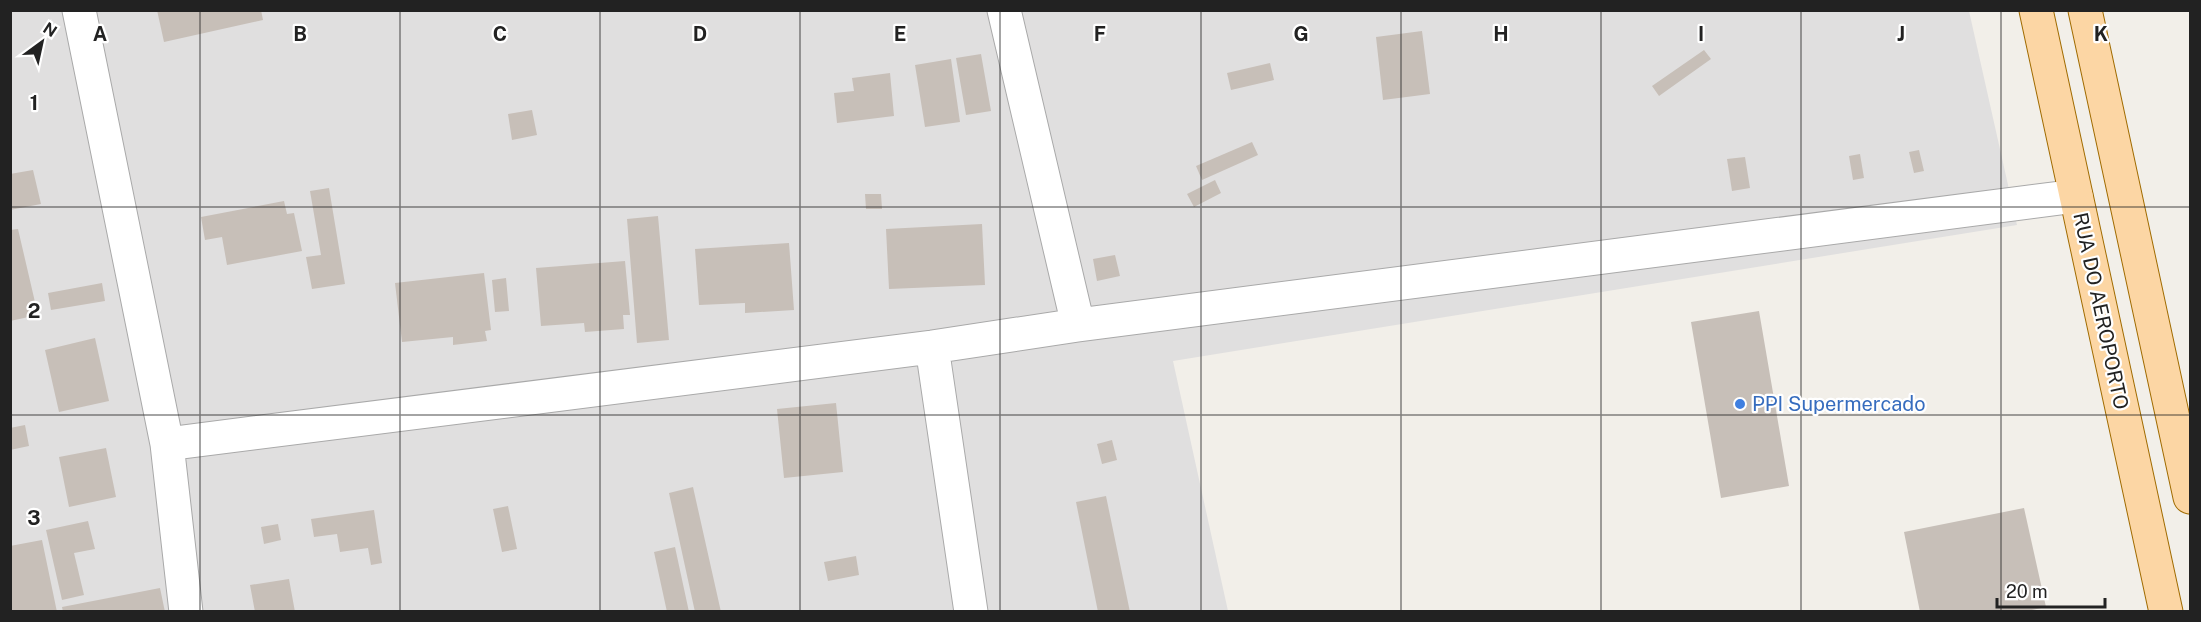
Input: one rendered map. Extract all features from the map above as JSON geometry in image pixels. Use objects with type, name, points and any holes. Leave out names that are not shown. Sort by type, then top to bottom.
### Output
[{"type":"main road","name":"RUA DO AEROPORTO","points":[[2036,10],[2166,612]]},
{"type":"main road","points":[[2085,10],[2190,497]]},
{"type":"street","points":[[79,10],[166,444],[186,612]]},
{"type":"street","points":[[1004,10],[1078,325]]},
{"type":"street","points":[[166,444],[932,347],[1078,325],[2076,196]]},
{"type":"street","points":[[932,347],[971,612]]},
{"type":"shaded area","points":[[10,11],[1969,11],[2017,225],[1173,361],[1228,611],[11,611]]},
{"type":"building","points":[[157,10],[261,10],[263,20],[164,42]]},
{"type":"building","points":[[1422,31],[1430,94],[1383,100],[1376,37]]},
{"type":"building","points":[[1704,50],[1711,59],[1659,96],[1652,86]]},
{"type":"building","points":[[981,54],[991,111],[966,115],[956,58]]},
{"type":"building","points":[[951,59],[960,122],[925,127],[915,65]]},
{"type":"building","points":[[1270,63],[1274,80],[1231,90],[1227,73]]},
{"type":"building","points":[[890,73],[894,116],[837,123],[834,93],[854,91],[852,78]]},
{"type":"building","points":[[532,110],[537,135],[512,140],[508,114]]},
{"type":"building","points":[[1252,142],[1258,155],[1202,180],[1196,166]]},
{"type":"building","points":[[1919,150],[1924,171],[1914,173],[1909,152]]},
{"type":"building","points":[[1860,154],[1864,178],[1853,180],[1849,156]]},
{"type":"building","points":[[1745,157],[1750,188],[1732,191],[1727,159]]},
{"type":"building","points":[[33,170],[41,204],[10,210],[10,174]]},
{"type":"building","points":[[1215,180],[1221,193],[1194,207],[1187,194]]},
{"type":"building","points":[[329,188],[345,284],[312,289],[306,257],[321,255],[310,191]]},
{"type":"building","points":[[865,194],[881,194],[882,209],[866,209]]},
{"type":"building","points":[[284,201],[287,214],[294,213],[302,251],[227,265],[222,237],[205,240],[201,217]]},
{"type":"building","points":[[658,216],[669,340],[637,343],[627,219]]},
{"type":"building","points":[[982,224],[985,285],[889,289],[886,229]]},
{"type":"building","points":[[18,229],[38,315],[10,321],[10,230]]},
{"type":"building","points":[[789,243],[794,310],[745,313],[745,303],[699,305],[695,249]]},
{"type":"building","points":[[1115,255],[1120,276],[1097,281],[1093,259]]},
{"type":"building","points":[[625,261],[630,315],[623,315],[624,329],[585,332],[584,323],[541,326],[536,268]]},
{"type":"building","points":[[484,273],[491,330],[485,331],[487,341],[453,345],[453,337],[402,342],[395,283]]},
{"type":"building","points":[[506,278],[509,311],[495,312],[492,280]]},
{"type":"building","points":[[102,283],[105,301],[51,310],[48,293]]},
{"type":"building","name":"PPI Supermercado","points":[[1759,311],[1789,486],[1721,498],[1691,322]]},
{"type":"building","points":[[95,338],[109,401],[59,412],[45,350]]},
{"type":"building","points":[[836,403],[843,472],[784,478],[777,409]]},
{"type":"building","points":[[25,425],[29,446],[10,450],[10,428]]},
{"type":"building","points":[[1112,440],[1117,460],[1102,464],[1097,444]]},
{"type":"building","points":[[106,448],[116,497],[69,507],[59,457]]},
{"type":"building","points":[[693,487],[721,612],[695,612],[669,493]]},
{"type":"building","points":[[1106,496],[1130,612],[1098,612],[1076,502]]},
{"type":"building","points":[[508,506],[517,549],[502,552],[493,509]]},
{"type":"building","points":[[2024,508],[2046,607],[2023,612],[1920,612],[1904,532]]},
{"type":"building","points":[[374,510],[382,563],[371,565],[368,548],[340,552],[337,534],[314,537],[311,519]]},
{"type":"building","points":[[88,521],[95,549],[74,553],[84,595],[62,600],[46,530]]},
{"type":"building","points":[[278,524],[281,540],[264,544],[261,527]]},
{"type":"building","points":[[42,540],[57,612],[10,612],[10,546]]},
{"type":"building","points":[[675,547],[689,612],[667,612],[654,552]]},
{"type":"building","points":[[856,556],[859,575],[828,581],[824,562]]},
{"type":"building","points":[[289,579],[295,612],[255,612],[250,585]]},
{"type":"building","points":[[160,588],[165,612],[63,612],[62,607]]},
{"type":"place","name":"PPI Supermercado","points":[[1740,404]]}]
